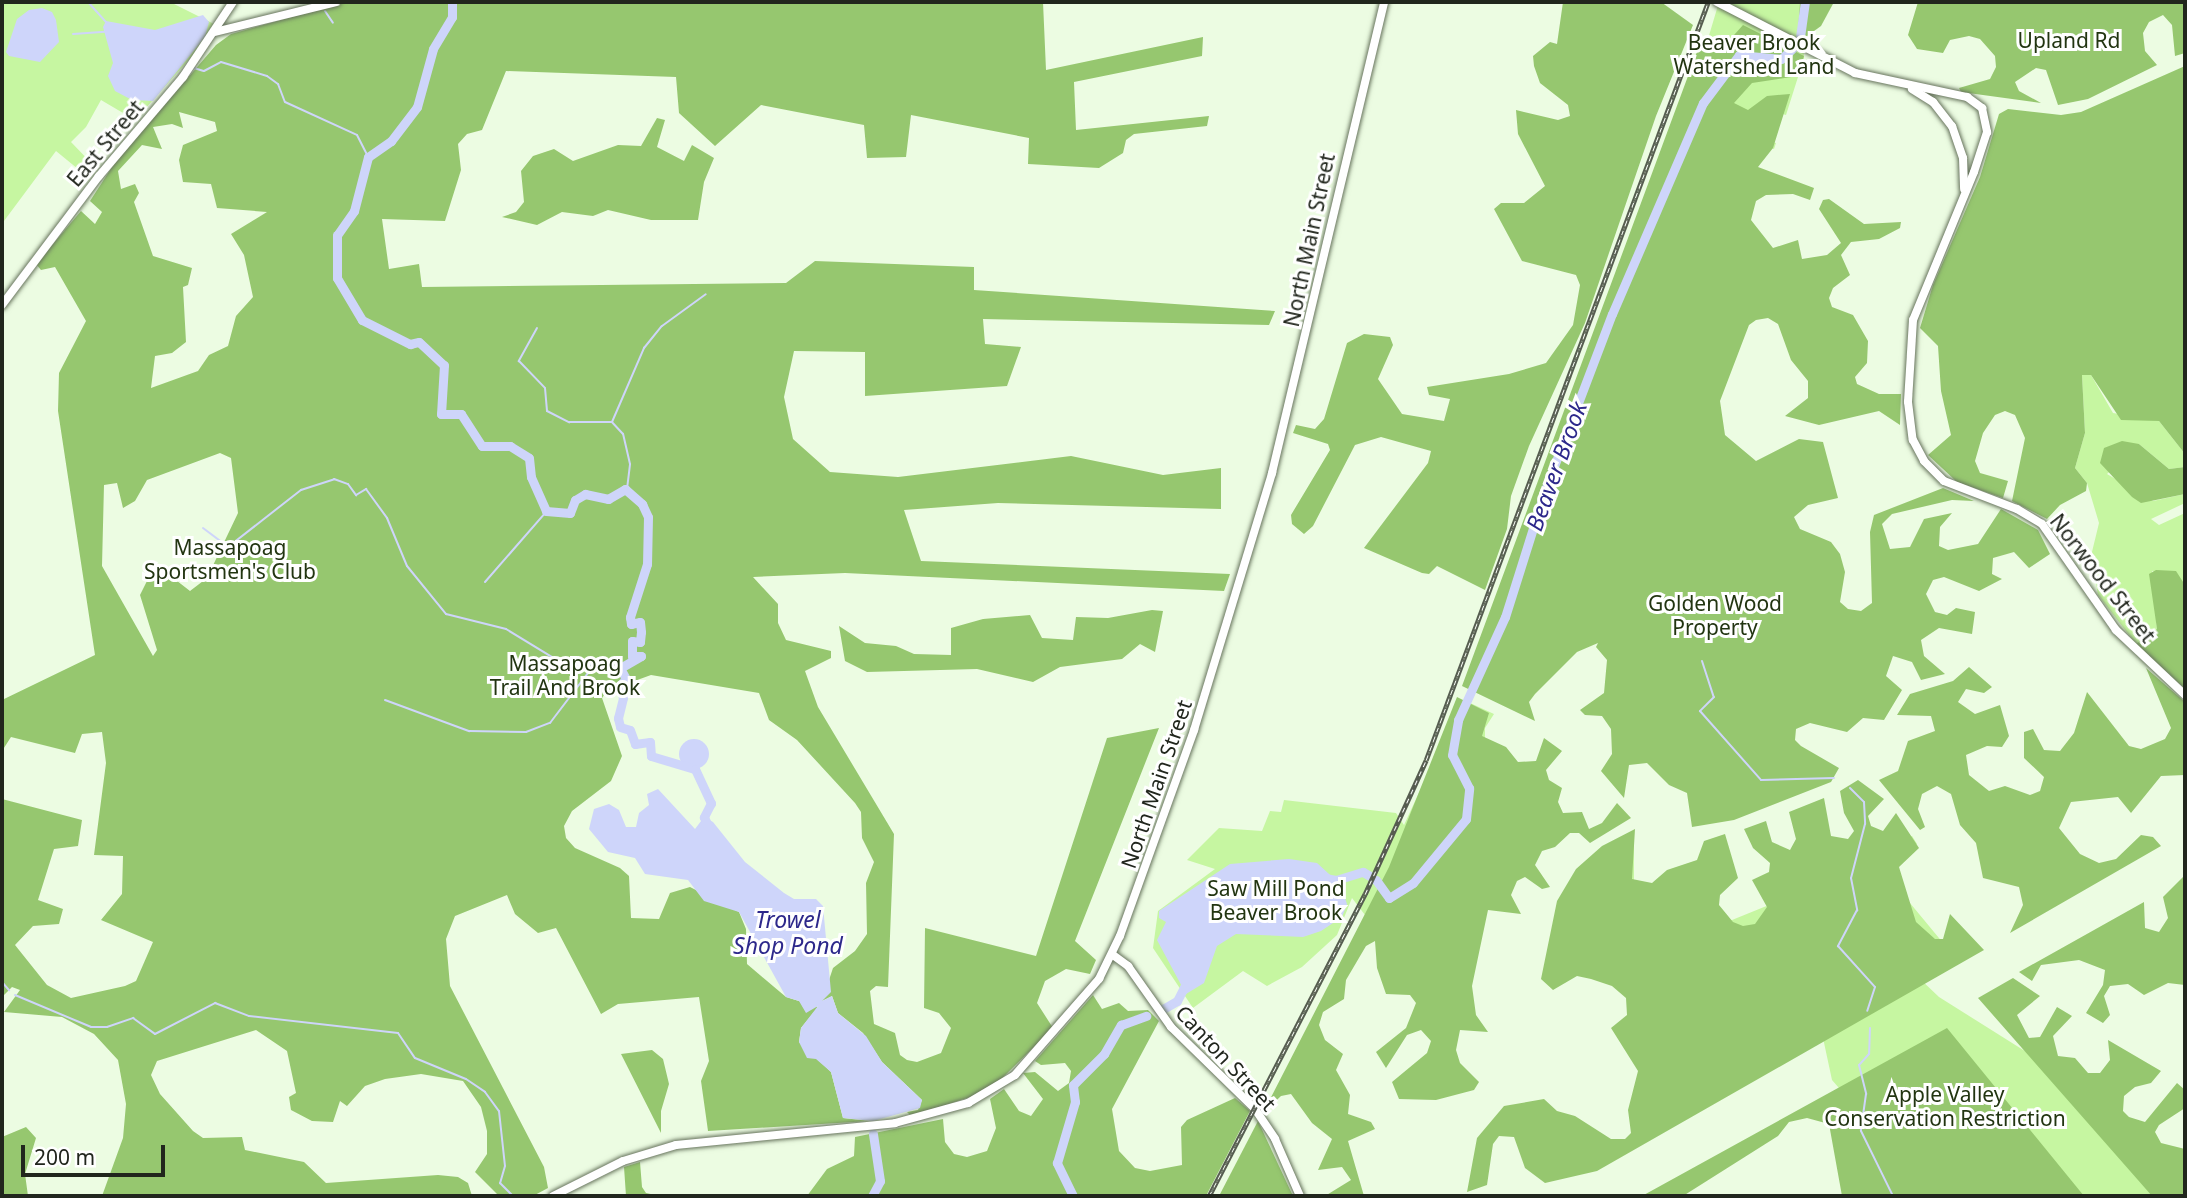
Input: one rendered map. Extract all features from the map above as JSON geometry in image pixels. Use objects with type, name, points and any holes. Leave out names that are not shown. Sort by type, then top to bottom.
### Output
[{"type":"main road","name":"East Street","points":[[2,305],[215,32],[233,2]]},
{"type":"main road","points":[[215,32],[336,2]]},
{"type":"main road","name":"North Main Street","points":[[553,1196],[623,1161],[676,1145],[895,1123],[968,1104],[1004,1083],[1027,1062],[1099,979],[1113,955],[1197,720],[1272,473],[1384,2]]},
{"type":"main road","points":[[1717,2],[1855,73],[1904,86],[1949,93]]},
{"type":"main road","points":[[1904,86],[1940,109]]},
{"type":"main road","points":[[1940,109],[1939,99],[1949,93]]},
{"type":"main road","name":"Norwood Street","points":[[1949,93],[1967,97],[1978,104],[1987,119],[1980,153],[1961,209],[1913,320],[1909,414],[1917,449],[1930,469],[1950,485],[2017,509],[2042,524],[2116,630],[2185,695]]},
{"type":"main road","name":"Norwood Street","points":[[1940,109],[1961,152],[1965,181],[1961,209]]},
{"type":"main road","points":[[1961,152],[1970,160],[1980,153]]},
{"type":"main road","name":"Canton Street","points":[[1113,955],[1128,966],[1171,1027],[1255,1109],[1275,1139],[1300,1196]]},
{"type":"green space","points":[[2,2],[170,2],[214,24],[194,54],[135,120],[101,100],[86,127],[71,142],[96,168],[89,178],[56,151],[4,221]]},
{"type":"green space","points":[[346,2],[1043,2],[1046,70],[1203,37],[1202,56],[1074,82],[1076,130],[1209,116],[1207,126],[1134,134],[1126,140],[1123,153],[1099,168],[1028,164],[1029,138],[911,115],[906,157],[867,158],[864,125],[761,105],[715,146],[679,113],[676,77],[506,71],[482,130],[467,134],[458,144],[461,170],[445,221],[382,219],[389,269],[419,264],[422,287],[786,283],[815,261],[974,267],[974,290],[1275,311],[1269,325],[983,319],[985,344],[1021,347],[1007,386],[865,396],[865,352],[794,351],[784,397],[793,439],[830,472],[898,477],[1071,456],[1163,475],[1221,468],[1221,509],[998,503],[904,510],[921,561],[1230,574],[1224,591],[845,573],[753,577],[778,604],[778,623],[786,640],[831,651],[831,658],[805,671],[818,707],[894,834],[888,987],[876,986],[870,991],[874,1024],[895,1033],[900,1055],[907,1060],[917,1062],[941,1053],[951,1028],[939,1013],[924,1008],[925,928],[1036,956],[1107,738],[1159,728],[1075,941],[1096,960],[1090,974],[1066,969],[1045,981],[1037,1003],[1053,1028],[989,1091],[911,1116],[907,1112],[918,1110],[922,1100],[882,1062],[863,1033],[838,1013],[832,996],[822,1001],[833,968],[855,951],[867,934],[866,883],[874,862],[862,838],[861,812],[855,803],[797,740],[769,720],[759,693],[651,675],[607,691],[602,698],[622,756],[611,781],[572,811],[564,826],[566,838],[575,848],[620,868],[629,876],[631,918],[659,919],[670,893],[690,887],[739,912],[746,929],[747,964],[786,997],[818,1007],[801,1028],[799,1042],[831,1072],[843,1118],[869,1121],[708,1131],[701,1081],[709,1061],[699,997],[618,1004],[601,1014],[556,928],[538,933],[515,914],[507,895],[455,916],[446,939],[450,986],[544,1167],[548,1188],[533,1196],[499,1196],[475,1172],[487,1154],[487,1131],[481,1107],[463,1081],[421,1074],[385,1079],[365,1086],[347,1106],[340,1101],[333,1122],[312,1121],[291,1110],[289,1097],[296,1093],[287,1051],[256,1030],[157,1061],[151,1075],[160,1094],[193,1131],[203,1138],[242,1137],[245,1150],[304,1162],[326,1183],[438,1175],[458,1177],[468,1183],[472,1196],[102,1196],[123,1138],[126,1104],[118,1060],[94,1034],[62,1017],[4,1012],[20,990],[12,987],[2,997],[2,799],[82,820],[78,846],[54,849],[38,900],[63,909],[59,924],[33,926],[15,945],[47,985],[71,998],[125,986],[136,981],[153,942],[101,920],[122,894],[123,856],[94,855],[106,763],[102,732],[82,734],[75,753],[11,737],[2,751],[2,700],[95,655],[58,411],[59,373],[86,321],[55,267],[41,270],[36,264],[81,211],[95,224],[102,212],[90,201],[114,164],[216,45],[231,34]],"holes":[[[179,112],[215,122],[217,131],[183,145],[179,160],[183,182],[211,184],[217,208],[267,212],[231,234],[244,255],[253,297],[236,316],[228,346],[209,355],[198,371],[151,388],[155,356],[172,353],[186,342],[183,287],[188,285],[192,268],[153,256],[134,202],[139,193],[135,184],[121,189],[118,171],[142,145],[162,149],[153,127],[172,124],[183,128]],[[220,453],[231,458],[238,513],[207,578],[190,591],[172,577],[150,575],[140,595],[157,650],[153,656],[102,566],[104,485],[117,483],[123,508],[135,501],[147,480]]]},
{"type":"green space","points":[[1563,2],[1661,2],[1693,25],[1656,116],[1585,323],[1529,446],[1511,496],[1507,529],[1485,590],[1437,566],[1429,574],[1422,573],[1364,548],[1428,463],[1431,451],[1381,437],[1355,445],[1313,526],[1304,534],[1292,524],[1291,515],[1330,450],[1328,444],[1293,433],[1296,425],[1315,429],[1324,419],[1347,343],[1364,334],[1390,337],[1393,345],[1378,379],[1402,414],[1444,421],[1450,399],[1429,395],[1427,387],[1509,374],[1546,363],[1573,325],[1580,285],[1576,275],[1522,261],[1494,209],[1501,203],[1524,203],[1545,186],[1518,134],[1516,110],[1558,120],[1570,116],[1568,105],[1540,83],[1533,56],[1550,42],[1557,44]]},
{"type":"green space","name":"Beaver Brook Watershed Land","points":[[1719,2],[1825,2],[1803,38],[1804,58],[1786,115],[1766,109],[1756,137],[1776,143],[1774,149],[1754,143],[1696,79]]},
{"type":"green space","points":[[1800,2],[1834,2],[1821,26],[1803,39],[1798,33]]},
{"type":"green space","name":"Upland Rd","points":[[1918,2],[2185,2],[2185,53],[2175,56],[2172,25],[2163,15],[2149,22],[2143,33],[2145,51],[2157,65],[2088,99],[2058,105],[2046,70],[2036,68],[2015,82],[2019,91],[2041,103],[1961,92],[1959,88],[1990,79],[1996,67],[1995,56],[1980,39],[1969,36],[1950,40],[1943,53],[1917,49],[1908,35]]},
{"type":"green space","name":"Golden Wood Property","points":[[1743,25],[1804,56],[1798,76],[1752,83],[1734,103],[1748,110],[1767,96],[1790,94],[1773,148],[1758,167],[1814,188],[1810,200],[1793,194],[1766,195],[1756,201],[1751,220],[1773,248],[1798,240],[1802,259],[1827,255],[1841,243],[1819,209],[1823,200],[1829,199],[1864,224],[1901,222],[1900,228],[1879,239],[1851,242],[1841,255],[1850,275],[1833,288],[1829,298],[1832,307],[1853,315],[1868,341],[1867,363],[1855,377],[1857,384],[1879,394],[1901,394],[1900,425],[1879,411],[1819,425],[1785,416],[1808,398],[1808,381],[1791,360],[1778,324],[1768,318],[1756,320],[1749,325],[1720,401],[1725,435],[1756,461],[1799,439],[1823,442],[1838,498],[1808,505],[1794,517],[1800,529],[1831,542],[1840,554],[1845,572],[1840,602],[1848,609],[1861,611],[1872,603],[1870,532],[1874,515],[1943,488],[1974,501],[1952,500],[1892,514],[1882,524],[1890,549],[1910,547],[1924,519],[1952,513],[1940,527],[1939,546],[1948,550],[1978,544],[2001,509],[2038,530],[2050,554],[2029,568],[2014,552],[1993,558],[1992,574],[2002,579],[1979,591],[1944,577],[1933,580],[1926,594],[1935,612],[1947,615],[1956,608],[1975,612],[1972,634],[1939,628],[1921,640],[1924,656],[1945,674],[1921,680],[1912,662],[1893,656],[1886,676],[1902,690],[1884,720],[1863,718],[1847,732],[1810,723],[1796,729],[1795,740],[1801,746],[1839,768],[1831,782],[1734,820],[1692,827],[1687,793],[1669,785],[1647,763],[1629,765],[1624,798],[1601,771],[1612,754],[1611,729],[1602,716],[1585,715],[1580,710],[1604,693],[1607,660],[1596,647],[1598,643],[1577,652],[1535,694],[1529,702],[1535,721],[1462,686],[1701,41],[1726,44]]},
{"type":"green space","points":[[2185,66],[2185,454],[2159,421],[2121,420],[2091,375],[2082,375],[2085,433],[2075,468],[2087,483],[2086,491],[2060,505],[2047,519],[2012,501],[2025,438],[2015,415],[2005,411],[1995,415],[1983,433],[1975,461],[1980,473],[2008,481],[2003,498],[1957,482],[1928,455],[1951,435],[1941,391],[1938,346],[1920,328],[1933,285],[1980,177],[1999,114],[2008,109],[2061,115],[2081,112]]},
{"type":"green space","points":[[657,118],[665,120],[657,147],[684,161],[692,145],[714,158],[704,182],[698,220],[651,220],[608,210],[593,216],[562,212],[537,225],[502,217],[516,212],[524,202],[521,171],[533,156],[554,149],[573,161],[618,145],[641,146]]},
{"type":"green space","points":[[2082,375],[2091,375],[2113,413],[2159,421],[2185,454],[2185,467],[2169,469],[2139,444],[2107,474],[2153,501],[2185,494],[2185,503],[2151,519],[2159,525],[2185,513],[2185,585],[2152,571],[2157,629],[2154,635],[2136,644],[2098,595],[2091,556],[2099,523],[2087,483],[2075,468],[2085,433]]},
{"type":"green space","points":[[2122,441],[2139,444],[2169,469],[2185,467],[2185,494],[2141,503],[2132,497],[2100,463],[2104,448]]},
{"type":"green space","points":[[2156,570],[2176,571],[2185,585],[2185,689],[2136,644],[2157,629],[2149,574]]},
{"type":"green space","points":[[1152,610],[1163,611],[1155,652],[1140,644],[1122,659],[1060,667],[1033,682],[977,669],[867,672],[845,661],[839,626],[865,643],[896,646],[914,654],[951,655],[951,628],[983,619],[1030,615],[1042,638],[1073,640],[1076,617],[1108,618]]},
{"type":"green space","points":[[1969,667],[1992,687],[1984,693],[1966,689],[1958,702],[1975,714],[2000,705],[2009,736],[2002,747],[1987,746],[1966,755],[1969,775],[1989,791],[2005,786],[2030,795],[2040,791],[2044,777],[2024,758],[2024,732],[2033,729],[2044,750],[2060,751],[2074,733],[2087,692],[2129,746],[2141,749],[2165,739],[2171,728],[2146,668],[2185,702],[2185,775],[2161,776],[2131,813],[2118,797],[2071,802],[2059,828],[2080,854],[2099,863],[2116,859],[2141,835],[2153,837],[2161,846],[2010,933],[2023,905],[2019,887],[1983,878],[1976,843],[1960,825],[1951,794],[1937,786],[1922,794],[1918,809],[1925,827],[1920,830],[1879,780],[1898,771],[1908,741],[1935,731],[1931,716],[1897,715],[1910,694],[1953,681]]},
{"type":"green space","points":[[1457,697],[1489,713],[1482,736],[1506,747],[1518,762],[1536,761],[1544,738],[1562,751],[1546,770],[1549,780],[1562,788],[1558,802],[1563,813],[1582,812],[1589,829],[1602,823],[1617,803],[1631,818],[1590,843],[1579,833],[1570,833],[1555,847],[1542,851],[1535,865],[1550,887],[1542,889],[1525,877],[1517,881],[1511,895],[1521,914],[1488,910],[1472,986],[1476,1015],[1488,1032],[1460,1030],[1456,1050],[1460,1063],[1479,1082],[1474,1090],[1436,1100],[1399,1099],[1392,1082],[1427,1053],[1431,1041],[1421,1030],[1407,1035],[1386,1068],[1376,1052],[1406,1028],[1416,1003],[1410,995],[1386,994],[1377,968],[1375,941],[1366,946],[1346,980],[1344,999],[1323,1012],[1319,1025],[1325,1040],[1343,1054],[1336,1070],[1350,1095],[1348,1114],[1371,1122],[1375,1129],[1348,1141],[1364,1196],[1325,1196],[1351,1180],[1342,1167],[1318,1170],[1332,1139],[1312,1123],[1291,1094],[1281,1096],[1263,1113],[1389,867]]},
{"type":"green space","name":"Saw Mill Pond Beaver Brook","points":[[1468,702],[1494,714],[1485,728],[1485,826],[1365,915],[1352,898],[1337,935],[1302,967],[1267,986],[1243,971],[1193,1008],[1153,948],[1158,911],[1215,869],[1187,860],[1219,828],[1262,831],[1270,811],[1281,812],[1284,800],[1396,813],[1404,825],[1453,719]]},
{"type":"green space","points":[[1858,780],[1884,799],[1868,816],[1871,826],[1883,831],[1896,813],[1919,848],[1899,867],[1916,922],[1935,939],[1943,939],[1950,914],[1984,950],[1597,1171],[1545,1183],[1525,1168],[1514,1137],[1499,1136],[1493,1144],[1487,1185],[1467,1192],[1477,1138],[1504,1106],[1544,1099],[1557,1111],[1575,1116],[1611,1139],[1625,1139],[1631,1133],[1628,1110],[1638,1071],[1611,1028],[1627,1015],[1626,998],[1612,986],[1591,979],[1577,976],[1553,990],[1541,979],[1557,901],[1576,869],[1602,846],[1635,829],[1632,879],[1652,883],[1667,870],[1697,860],[1704,841],[1725,834],[1738,878],[1720,895],[1719,905],[1733,922],[1743,926],[1755,924],[1767,907],[1752,880],[1769,872],[1770,863],[1753,848],[1744,829],[1766,821],[1772,842],[1790,850],[1796,839],[1789,812],[1824,798],[1831,836],[1848,839],[1854,831],[1844,813],[1840,791]]},
{"type":"green space","name":"Apple Valley Conservation Restriction","points":[[1634,834],[1634,919],[1700,933],[1803,891],[1802,881],[1912,836],[1917,844],[1876,862],[1958,961],[1919,978],[1939,997],[2055,1070],[2185,1196],[1881,1196],[1852,1103],[1832,1080],[1823,1038],[1720,1001],[1555,921]]},
{"type":"green space","points":[[2185,875],[2185,985],[2168,983],[2144,995],[2128,984],[2110,986],[2104,996],[2110,1015],[2103,1023],[2086,1013],[2103,985],[2105,970],[2079,960],[2041,965],[2032,981],[2019,972],[2144,902],[2145,928],[2159,932],[2168,918],[2163,897]]},
{"type":"green space","points":[[2013,978],[2040,996],[2017,1015],[2029,1038],[2040,1037],[2057,1007],[2072,1016],[2053,1036],[2058,1056],[2075,1058],[2088,1073],[2100,1073],[2110,1060],[2108,1040],[2161,1071],[2151,1083],[2135,1087],[2124,1096],[2123,1111],[2129,1117],[2145,1122],[2177,1083],[2185,1090],[2185,1108],[2159,1125],[2155,1132],[2161,1143],[2185,1149],[2185,1196],[2152,1196],[1978,998]]},
{"type":"green space","points":[[1093,995],[1102,1009],[1119,1003],[1128,1011],[1148,1010],[1159,1021],[1112,1109],[1119,1151],[1135,1168],[1150,1171],[1182,1165],[1181,1127],[1187,1120],[1235,1098],[1250,1111],[1206,1196],[807,1196],[827,1169],[854,1156],[855,1137],[943,1119],[945,1142],[954,1154],[967,1157],[987,1151],[996,1128],[990,1099],[1004,1089],[1019,1111],[1031,1116],[1043,1099],[1023,1073],[1035,1072],[1058,1091],[1069,1083],[1071,1071],[1065,1063],[1041,1065],[1035,1061]]},
{"type":"green space","points":[[1947,1028],[2084,1196],[1842,1196],[1829,1124],[1807,1118],[1789,1122],[1778,1136],[1683,1196],[1642,1196]]},
{"type":"green space","points":[[652,1050],[663,1059],[669,1084],[661,1111],[661,1133],[621,1054]]},
{"type":"green space","points":[[1258,1121],[1293,1196],[1219,1196]]},
{"type":"green space","points":[[26,1127],[36,1138],[25,1174],[28,1196],[2,1196],[2,1137]]},
{"type":"green space","points":[[640,1162],[642,1187],[646,1193],[660,1196],[626,1196],[624,1167]]},
{"type":"water","points":[[42,8],[52,12],[56,20],[59,42],[40,62],[9,56],[6,52],[17,19],[29,10]]},
{"type":"water","points":[[203,15],[209,22],[205,37],[153,101],[132,100],[115,91],[108,76],[113,63],[103,27],[106,21],[155,30]]},
{"type":"water","points":[[694,739],[700,740],[708,748],[708,760],[700,768],[694,769],[688,768],[680,760],[679,754],[680,748],[688,740]]},
{"type":"water","name":"Trowel Shop Pond","points":[[658,789],[695,829],[704,817],[713,822],[745,862],[784,893],[794,899],[816,899],[823,906],[831,992],[822,1001],[832,996],[838,1013],[866,1036],[882,1062],[922,1100],[920,1108],[873,1121],[843,1118],[831,1072],[816,1059],[807,1058],[799,1042],[801,1028],[818,1006],[806,1013],[799,1001],[786,997],[739,912],[704,901],[688,880],[645,874],[635,858],[608,852],[589,829],[594,809],[609,804],[619,810],[626,827],[636,827],[639,813],[649,805],[647,794]]},
{"type":"water","points":[[1289,859],[1317,863],[1340,884],[1347,904],[1342,917],[1321,931],[1303,937],[1236,934],[1217,946],[1204,983],[1186,994],[1157,940],[1166,922],[1159,918],[1159,911],[1230,864]]},
{"type":"waterway","points":[[88,2],[106,22]]},
{"type":"waterway","points":[[452,2],[452,17],[433,49],[417,107],[391,141],[368,157],[354,211],[337,235],[337,278],[362,320],[410,344],[419,342],[444,365],[441,414],[461,414],[482,446],[510,446],[529,458],[531,477],[546,511],[570,513],[575,500],[585,494],[608,499],[625,489],[642,504],[648,517],[647,564],[630,617],[631,624],[640,622],[641,632],[640,642],[632,641],[632,656],[641,656],[620,668],[626,679],[620,685],[623,698],[618,718],[620,727],[630,730],[635,744],[650,742],[651,756],[695,769],[711,803],[704,817],[708,826]]},
{"type":"waterway","name":"Beaver Brook","points":[[1800,37],[1805,2]]},
{"type":"waterway","points":[[325,11],[333,23]]},
{"type":"waterway","points":[[73,34],[105,32]]},
{"type":"waterway","name":"Beaver Brook","points":[[1376,880],[1389,898],[1413,883],[1466,819],[1469,788],[1452,755],[1458,720],[1505,617],[1545,490],[1612,314],[1703,103],[1739,55],[1781,59],[1793,48]]},
{"type":"waterway","points":[[194,68],[204,71],[221,62],[267,76],[278,84],[285,102],[357,135],[368,157]]},
{"type":"waterway","points":[[627,489],[630,464],[623,434],[612,422],[644,348],[662,326],[706,294]]},
{"type":"waterway","points":[[537,328],[519,361],[545,388],[547,411],[569,422],[612,422]]},
{"type":"waterway","points":[[203,528],[228,547],[301,490],[334,479],[348,484],[356,495],[366,489],[387,518],[407,566],[446,614],[506,629],[562,663],[600,665]]},
{"type":"waterway","points":[[485,582],[546,512]]},
{"type":"waterway","points":[[1702,661],[1714,697],[1700,711],[1761,780],[1834,778]]},
{"type":"waterway","points":[[385,700],[469,731],[526,732],[550,723],[591,669],[600,665],[624,673]]},
{"type":"waterway","points":[[1850,788],[1864,802],[1865,824],[1851,878],[1857,910],[1838,946],[1875,987],[1867,1011]]},
{"type":"waterway","name":"Beaver Brook","points":[[1325,878],[1336,880],[1363,872],[1370,876]]},
{"type":"waterway","name":"Beaver Brook","points":[[1163,1009],[1177,1001],[1187,981]]},
{"type":"waterway","points":[[2,982],[9,990]]},
{"type":"waterway","points":[[15,995],[91,1027],[107,1027],[133,1018],[155,1034],[215,1003],[249,1016],[398,1033],[415,1058],[466,1079],[485,1092],[499,1111],[505,1166],[500,1183],[513,1196]]},
{"type":"waterway","name":"Beaver Brook","points":[[1073,1196],[1057,1163],[1075,1102],[1073,1085],[1104,1054],[1121,1025],[1146,1016]]},
{"type":"waterway","points":[[1870,1028],[1869,1054],[1859,1065],[1866,1094],[1861,1131],[1893,1196]]},
{"type":"waterway","points":[[872,1196],[880,1181],[873,1134]]},
{"type":"railway","points":[[1209,1196],[1365,894],[1426,760],[1708,2]]},
{"type":"park label","name":"Massapoag Sportsmen's Club","points":[[230,559]]},
{"type":"park label","name":"Massapoag Trail And Brook","points":[[565,675]]}]
